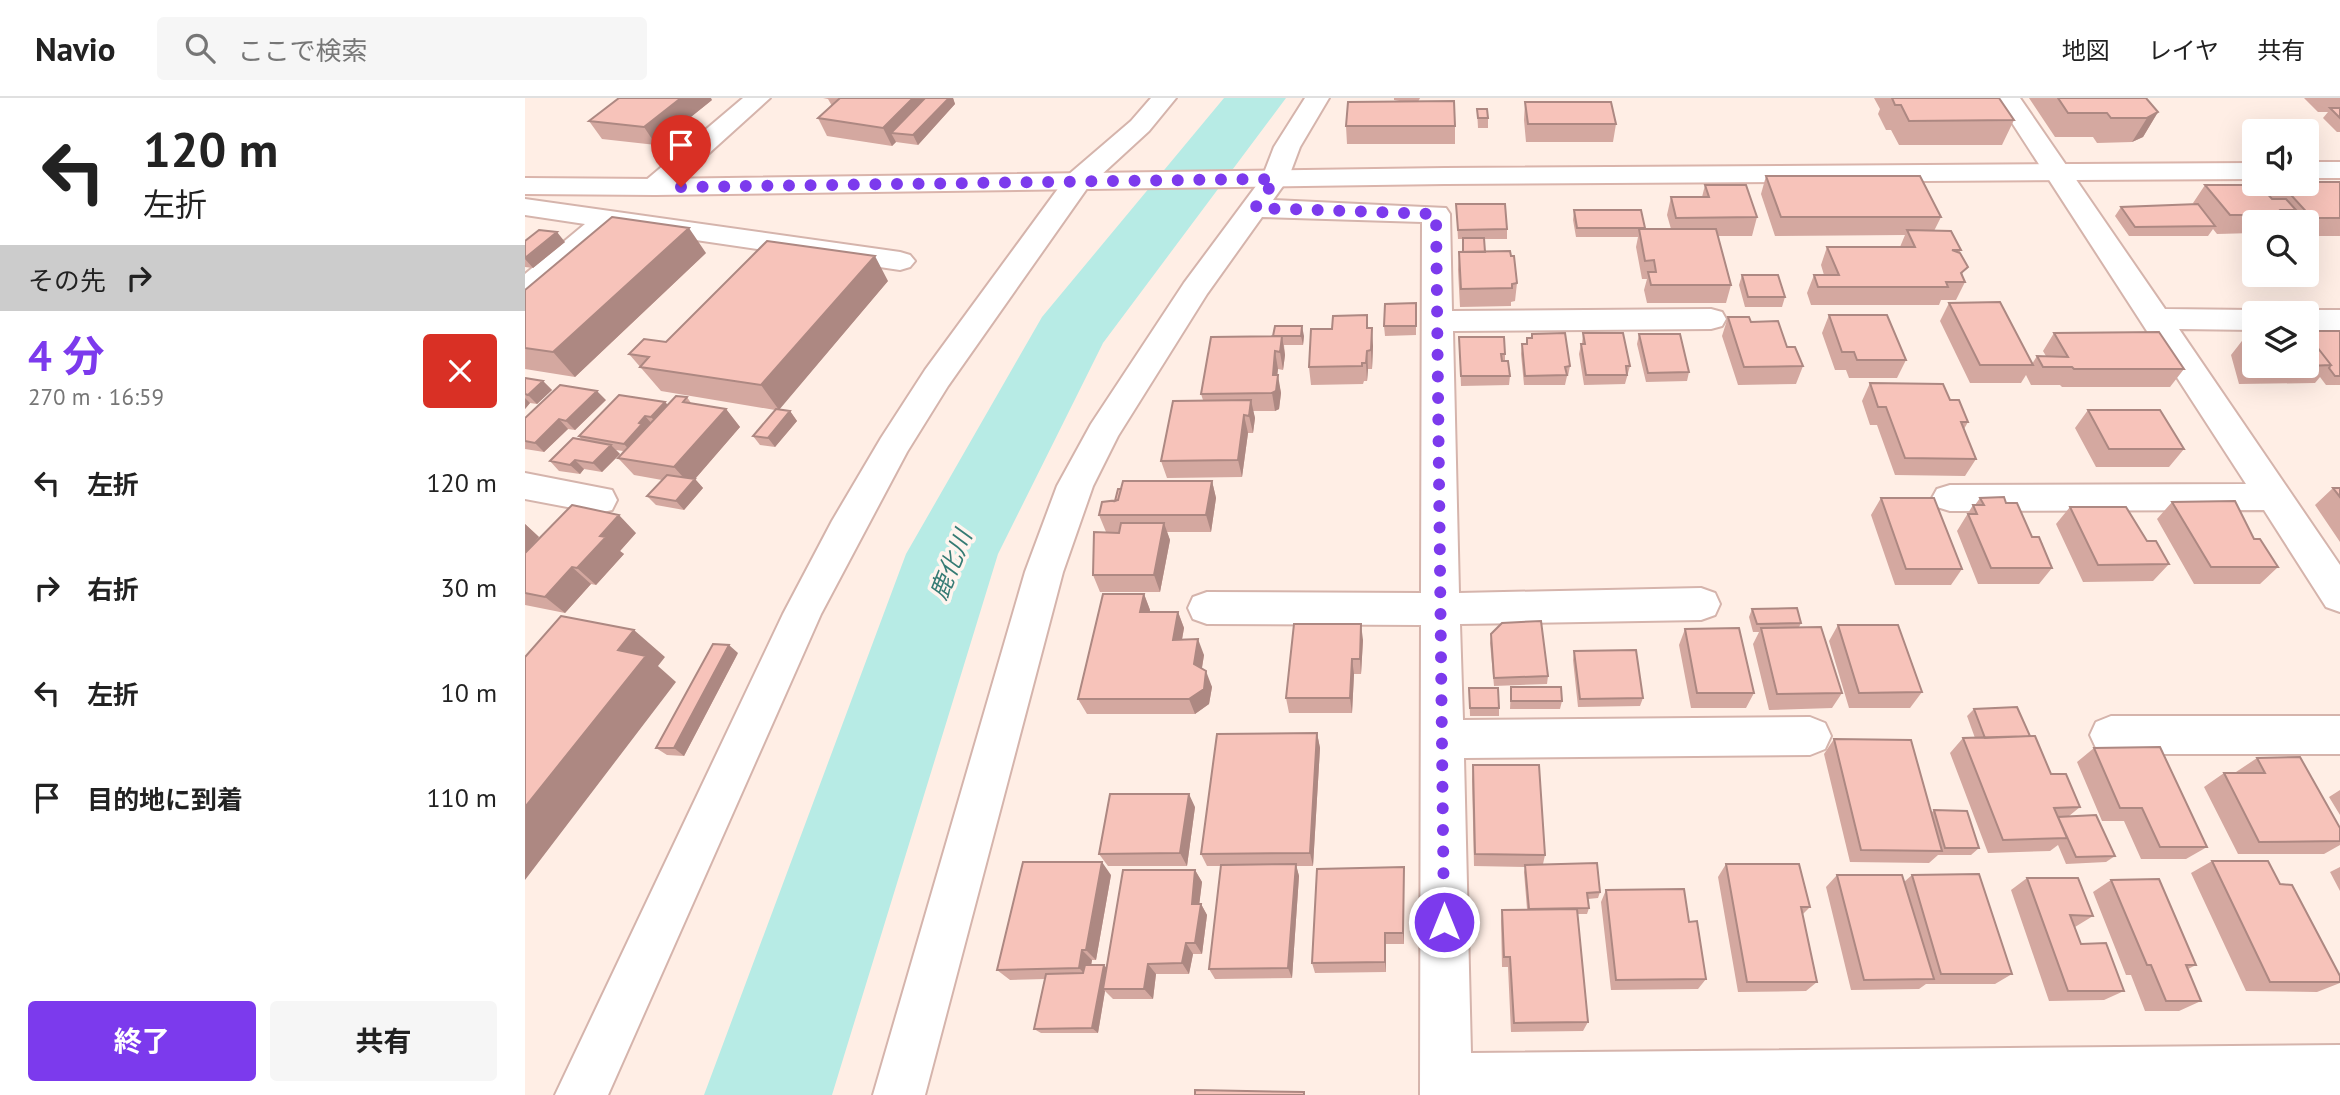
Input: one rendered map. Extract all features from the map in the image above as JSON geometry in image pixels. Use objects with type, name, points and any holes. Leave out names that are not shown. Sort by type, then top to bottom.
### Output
[{"type":"street","points":[[655,187],[758,98]]},
{"type":"street","points":[[581,1095],[797,626],[845,530],[936,379],[1077,181],[1140,126],[1164,98]]},
{"type":"street","points":[[899,1095],[1044,572],[1075,486],[1103,433],[1264,189],[1317,98]]},
{"type":"street","points":[[2008,98],[2340,596]]},
{"type":"street","points":[[2319,170],[2340,170]]},
{"type":"street","points":[[525,186],[655,187],[1077,181],[1264,189],[2058,172],[2242,171]]},
{"type":"street","points":[[1264,189],[1436,214],[1446,1087],[2340,1071]]},
{"type":"street","points":[[525,207],[900,261]]},
{"type":"street","points":[[525,290],[608,219]]},
{"type":"street","points":[[1437,321],[1711,319]]},
{"type":"street","points":[[2157,320],[2242,320]]},
{"type":"street","points":[[2319,320],[2340,320]]},
{"type":"street","points":[[525,486],[600,500]]},
{"type":"street","points":[[1950,498],[2274,498]]},
{"type":"street","points":[[1207,608],[1441,609],[1701,604]]},
{"type":"street","points":[[2111,735],[2340,735]]},
{"type":"street","points":[[1442,739],[1810,736]]},
{"type":"building","points":[[619,98],[681,98],[644,127],[589,121]]},
{"type":"building","points":[[840,98],[913,98],[883,128],[818,118]]},
{"type":"building","points":[[925,98],[949,98],[913,135],[891,133]]},
{"type":"building","points":[[1892,98],[1999,98],[2014,120],[1909,121],[1901,105],[1895,105]]},
{"type":"building","points":[[2058,98],[2146,98],[2158,112],[2147,118],[2111,118],[2107,113],[2068,113]]},
{"type":"building","points":[[1454,101],[1455,126],[1346,126],[1348,102]]},
{"type":"building","points":[[1525,102],[1611,102],[1616,124],[1528,124]]},
{"type":"building","points":[[2330,108],[2340,108],[2340,118]]},
{"type":"building","points":[[1477,109],[1487,109],[1488,118],[1478,118]]},
{"type":"building","points":[[1766,176],[1920,176],[1941,217],[1781,217]]},
{"type":"building","points":[[2319,182],[2340,182],[2340,218],[2319,218],[2319,210],[2305,210],[2292,196],[2319,196]]},
{"type":"building","points":[[1705,185],[1746,185],[1757,217],[1676,218],[1671,197],[1709,197]]},
{"type":"building","points":[[2205,185],[2242,185],[2242,196],[2286,199],[2296,210],[2242,210],[2242,215],[2230,215]]},
{"type":"building","points":[[1456,204],[1505,204],[1507,229],[1458,230]]},
{"type":"building","points":[[2198,204],[2215,226],[2135,227],[2121,207]]},
{"type":"building","points":[[1574,210],[1641,210],[1645,228],[1577,228]]},
{"type":"building","points":[[612,217],[689,228],[553,352],[525,348],[525,290]]},
{"type":"building","points":[[1639,229],[1716,229],[1731,285],[1651,285],[1648,272],[1656,272],[1654,260],[1645,261]]},
{"type":"building","points":[[539,230],[557,232],[525,258],[525,241]]},
{"type":"building","points":[[1907,230],[1951,231],[1961,250],[1952,250],[1960,253],[1968,267],[1961,273],[1965,282],[1946,282],[1948,287],[1818,287],[1814,275],[1839,275],[1827,247],[1915,247]]},
{"type":"building","points":[[1463,238],[1484,238],[1485,252],[1463,252]]},
{"type":"building","points":[[767,241],[875,256],[761,385],[640,367],[649,357],[629,354],[644,339],[666,342]]},
{"type":"building","points":[[1510,251],[1511,256],[1514,256],[1517,283],[1512,284],[1512,288],[1461,289],[1459,252]]},
{"type":"building","points":[[1742,275],[1778,275],[1785,297],[1748,297]]},
{"type":"building","points":[[2000,302],[2033,365],[1980,365],[1949,303]]},
{"type":"building","points":[[1416,303],[1416,326],[1384,326],[1385,304]]},
{"type":"building","points":[[1367,315],[1367,328],[1372,328],[1371,350],[1367,351],[1366,363],[1362,363],[1362,366],[1309,367],[1311,329],[1332,329],[1333,316]]},
{"type":"building","points":[[1829,315],[1887,315],[1906,360],[1857,360],[1854,352],[1842,352]]},
{"type":"building","points":[[1728,317],[1749,317],[1751,322],[1778,321],[1787,347],[1795,347],[1803,366],[1744,367]]},
{"type":"building","points":[[1275,326],[1302,326],[1301,336],[1273,336]]},
{"type":"building","points":[[2319,331],[2340,331],[2340,376],[2335,376],[2329,368],[2331,365],[2319,350]]},
{"type":"building","points":[[2159,332],[2184,369],[2043,367],[2037,356],[2068,357],[2054,333]]},
{"type":"building","points":[[1565,333],[1570,366],[1565,367],[1567,375],[1525,376],[1522,344],[1527,344],[1527,338],[1532,338],[1532,334]]},
{"type":"building","points":[[1583,333],[1623,333],[1630,366],[1626,366],[1627,375],[1586,375],[1581,344],[1585,344]]},
{"type":"building","points":[[1639,334],[1680,334],[1689,372],[1648,373]]},
{"type":"building","points":[[1282,336],[1280,352],[1275,351],[1273,375],[1278,375],[1276,391],[1201,394],[1211,337]]},
{"type":"building","points":[[1459,337],[1504,337],[1505,354],[1501,354],[1502,361],[1508,361],[1510,376],[1461,376]]},
{"type":"building","points":[[2319,350],[2331,365],[2319,366]]},
{"type":"building","points":[[525,378],[543,381],[528,395],[525,394]]},
{"type":"building","points":[[1870,383],[1943,384],[1950,400],[1959,400],[1968,422],[1961,422],[1976,459],[1905,458],[1886,407],[1878,407]]},
{"type":"building","points":[[560,385],[597,391],[566,421],[559,419],[535,443],[525,441],[525,418]]},
{"type":"building","points":[[619,395],[665,402],[651,417],[645,416],[639,423],[642,424],[624,444],[579,436]]},
{"type":"building","points":[[676,396],[687,397],[683,402],[726,409],[674,467],[618,458]]},
{"type":"building","points":[[1251,400],[1249,416],[1244,415],[1238,460],[1161,461],[1173,401]]},
{"type":"building","points":[[776,409],[790,411],[768,438],[753,436]]},
{"type":"building","points":[[2088,410],[2160,410],[2184,449],[2109,449]]},
{"type":"building","points":[[573,438],[611,445],[593,463],[575,460],[570,465],[550,461]]},
{"type":"building","points":[[667,475],[695,479],[676,501],[647,496]]},
{"type":"building","points":[[1123,481],[1212,481],[1206,515],[1099,515],[1102,502],[1118,500]]},
{"type":"building","points":[[2333,488],[2340,488],[2340,497]]},
{"type":"building","points":[[1118,489],[1121,489],[1118,500],[1115,501]]},
{"type":"building","points":[[2004,497],[2006,503],[2017,503],[2032,537],[2039,537],[2052,568],[1991,568],[1968,514],[1977,514],[1973,505],[1984,505],[1980,498]]},
{"type":"building","points":[[1881,498],[1934,498],[1962,569],[1906,569]]},
{"type":"building","points":[[2235,501],[2254,539],[2260,539],[2278,567],[2211,567],[2172,502]]},
{"type":"building","points":[[572,505],[619,515],[600,536],[606,537],[577,568],[572,567],[545,597],[525,593],[525,553]]},
{"type":"building","points":[[2070,507],[2126,507],[2147,541],[2156,541],[2169,564],[2098,565]]},
{"type":"building","points":[[1121,523],[1164,523],[1154,575],[1093,575],[1094,532],[1119,533]]},
{"type":"building","points":[[1103,594],[1144,594],[1140,612],[1178,612],[1173,640],[1198,639],[1194,664],[1206,671],[1204,689],[1189,699],[1078,699]]},
{"type":"building","points":[[1797,608],[1801,623],[1757,624],[1752,609]]},
{"type":"building","points":[[561,616],[634,630],[618,650],[646,656],[525,807],[525,657]]},
{"type":"building","points":[[1541,621],[1548,676],[1494,678],[1491,634],[1502,623]]},
{"type":"building","points":[[1294,624],[1361,624],[1360,659],[1352,659],[1350,698],[1286,698]]},
{"type":"building","points":[[1838,625],[1898,625],[1922,692],[1859,693]]},
{"type":"building","points":[[1821,627],[1842,693],[1777,694],[1761,628]]},
{"type":"building","points":[[1739,628],[1754,693],[1697,693],[1685,629]]},
{"type":"building","points":[[713,644],[729,645],[674,748],[656,748]]},
{"type":"building","points":[[1636,650],[1643,698],[1580,699],[1574,651]]},
{"type":"building","points":[[1511,687],[1561,687],[1562,701],[1511,701]]},
{"type":"building","points":[[1469,688],[1498,688],[1499,708],[1470,708]]},
{"type":"building","points":[[2017,707],[2030,736],[1985,738],[1974,709]]},
{"type":"building","points":[[1317,733],[1310,853],[1201,854],[1217,734]]},
{"type":"building","points":[[2035,736],[2051,774],[2066,774],[2080,807],[2054,808],[2067,838],[2003,840],[1963,738]]},
{"type":"building","points":[[1834,739],[1911,740],[1942,851],[1861,850]]},
{"type":"building","points":[[2160,747],[2207,847],[2160,847],[2142,808],[2120,808],[2094,748]]},
{"type":"building","points":[[2300,757],[2340,828],[2340,841],[2259,842],[2224,773],[2265,773],[2257,758]]},
{"type":"building","points":[[1473,765],[1539,765],[1545,855],[1475,854]]},
{"type":"building","points":[[1110,794],[1189,794],[1180,853],[1099,854]]},
{"type":"building","points":[[1934,810],[1967,811],[1979,848],[1945,848]]},
{"type":"building","points":[[2096,815],[2115,856],[2076,857],[2058,817]]},
{"type":"building","points":[[2212,861],[2268,861],[2280,884],[2292,885],[2340,976],[2340,982],[2270,982]]},
{"type":"building","points":[[1023,862],[1102,862],[1086,950],[1082,950],[1079,968],[997,970]]},
{"type":"building","points":[[1597,863],[1600,892],[1587,893],[1589,908],[1529,909],[1525,865]]},
{"type":"building","points":[[1296,864],[1288,968],[1209,969],[1221,865]]},
{"type":"building","points":[[1726,864],[1799,864],[1810,907],[1801,907],[1817,982],[1747,982]]},
{"type":"building","points":[[1404,867],[1403,933],[1385,933],[1385,962],[1312,963],[1317,869]]},
{"type":"building","points":[[1123,870],[1195,870],[1192,904],[1201,904],[1195,943],[1186,943],[1182,963],[1148,964],[1144,989],[1103,989]]},
{"type":"building","points":[[1979,874],[2012,974],[1941,974],[1912,875]]},
{"type":"building","points":[[1837,875],[1902,875],[1934,979],[1864,980]]},
{"type":"building","points":[[2027,878],[2078,878],[2093,916],[2070,915],[2081,944],[2106,943],[2124,991],[2068,991]]},
{"type":"building","points":[[2159,879],[2196,965],[2186,965],[2201,1001],[2166,1001],[2151,965],[2147,965],[2111,880]]},
{"type":"building","points":[[1684,889],[1689,922],[1697,921],[1706,979],[1616,980],[1606,890]]},
{"type":"building","points":[[1577,909],[1588,1022],[1514,1023],[1510,957],[1504,957],[1502,910]]},
{"type":"building","points":[[1085,965],[1104,965],[1092,1028],[1034,1029],[1046,974],[1083,973]]},
{"type":"building","points":[[1195,1090],[1304,1092],[1304,1095],[1195,1095]]},
{"type":"waterway","name":"鹿化川","points":[[768,1095],[952,554],[1069,335],[1256,98]]},
{"type":"route","points":[[681,187],[1262,179],[1275,180],[1255,208],[1436,214],[1444,922]]}]
